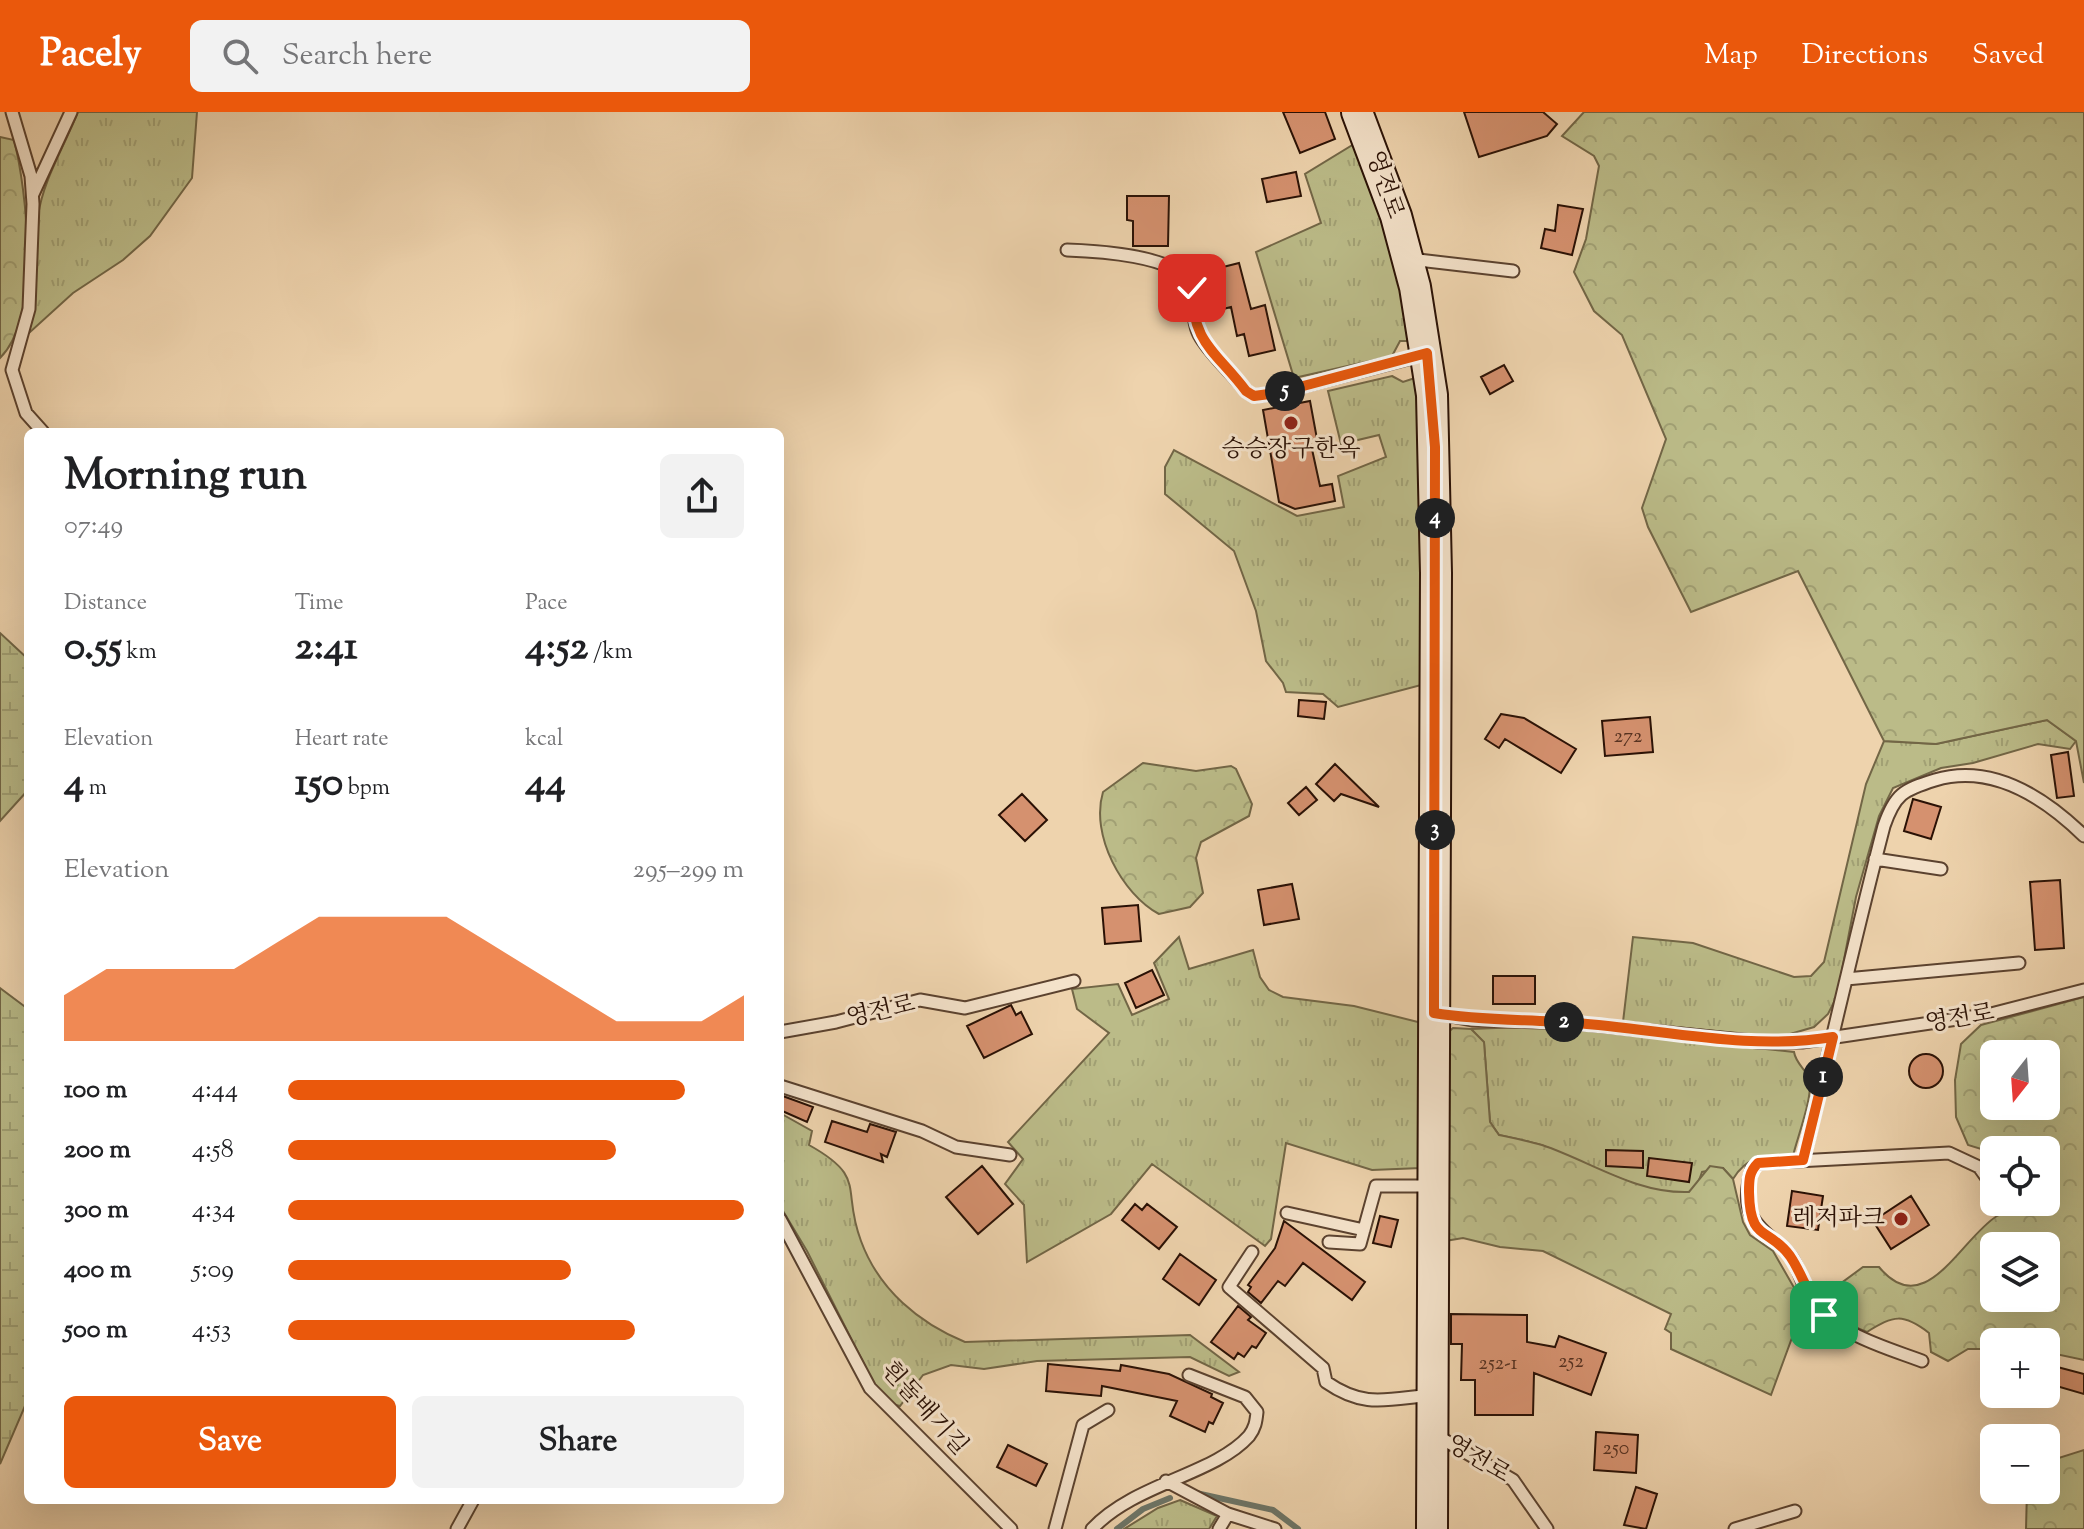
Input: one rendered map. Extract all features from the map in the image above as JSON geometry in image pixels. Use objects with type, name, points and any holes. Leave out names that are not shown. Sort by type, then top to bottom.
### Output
[{"type":"street","name":"영전로","points":[[1357,112],[1396,216],[1408,259],[1427,353],[1435,463],[1432,1529]]},
{"type":"lane","points":[[12,112],[31,176],[32,195],[29,309],[12,370],[26,413],[39,428]]},
{"type":"lane","points":[[32,195],[71,112]]},
{"type":"lane","points":[[1067,250],[1095,251],[1175,268],[1186,277],[1192,288],[1193,320],[1200,337],[1246,391],[1254,396],[1277,393],[1427,353]]},
{"type":"lane","points":[[1408,259],[1513,271]]},
{"type":"lane","points":[[1803,1160],[1875,859],[1891,806],[1901,792],[1951,775],[1985,775],[2045,804],[2084,836]]},
{"type":"lane","points":[[1875,859],[1941,869]]},
{"type":"lane","name":"영전로","points":[[1846,979],[2019,963]]},
{"type":"lane","name":"영전로","points":[[784,1031],[836,1022],[920,1000],[965,1008],[1074,981]]},
{"type":"lane","name":"영전로","points":[[1434,1013],[1472,1020],[1575,1023],[1758,1042],[1802,1042],[1991,1014],[2084,990]]},
{"type":"lane","points":[[784,1087],[922,1131],[956,1147],[1010,1155]]},
{"type":"lane","points":[[1922,1361],[1859,1338],[1824,1315],[1810,1298],[1786,1251],[1757,1228],[1750,1214],[1752,1169],[1758,1163],[1949,1153],[1980,1168]]},
{"type":"lane","points":[[1329,1242],[1360,1244],[1376,1186],[1434,1186]]},
{"type":"lane","points":[[1287,1213],[1364,1230]]},
{"type":"lane","name":"흰돌배기길","points":[[784,1227],[870,1388],[1011,1529]]},
{"type":"lane","points":[[1252,1252],[1229,1287],[1323,1368],[1326,1382],[1350,1398],[1361,1401],[1433,1395]]},
{"type":"lane","points":[[1092,1529],[1115,1509],[1235,1448],[1256,1425],[1257,1412],[1245,1397],[1189,1375]]},
{"type":"lane","points":[[1055,1529],[1083,1425],[1108,1410]]},
{"type":"lane","name":"영전로","points":[[1433,1433],[1513,1480],[1547,1529]]},
{"type":"lane","points":[[1166,1481],[1228,1514],[1275,1529]]},
{"type":"lane","points":[[457,1529],[471,1504]]},
{"type":"lane","points":[[1735,1529],[1795,1511]]},
{"type":"lane","points":[[1219,1529],[1228,1514]]},
{"type":"green space","points":[[78,112],[197,112],[192,178],[150,236],[123,260],[73,293],[29,333],[38,216],[49,176]]},
{"type":"green space","points":[[1584,112],[2084,112],[2084,783],[2076,741],[2047,720],[1936,744],[1884,741],[1798,571],[1691,612],[1648,527],[1642,508],[1666,439],[1622,335],[1594,311],[1574,272],[1586,239],[1599,166],[1594,156],[1562,136]]},
{"type":"green space","points":[[0,137],[14,140],[23,190],[27,253],[21,314],[13,339],[0,358]]},
{"type":"green space","points":[[1359,141],[1385,218],[1415,341],[1400,341],[1392,356],[1294,378],[1256,252],[1321,223],[1305,174]]},
{"type":"green space","points":[[1392,376],[1403,382],[1418,377],[1425,684],[1338,707],[1323,694],[1286,692],[1266,661],[1256,611],[1234,551],[1165,494],[1165,467],[1174,450],[1297,516],[1344,507],[1338,476],[1386,457],[1379,435],[1341,444],[1328,391]]},
{"type":"green space","points":[[0,633],[24,655],[24,794],[0,821]]},
{"type":"green space","points":[[2047,720],[2076,741],[2070,749],[2038,744],[1973,763],[1941,768],[1893,788],[1879,816],[1856,897],[1837,996],[1828,1014],[1814,1027],[1780,1037],[1623,1022],[1633,937],[1693,943],[1794,977],[1811,976],[1824,962],[1866,784],[1884,741],[1936,744]]},
{"type":"green space","points":[[1143,763],[1196,771],[1231,766],[1236,769],[1252,804],[1249,816],[1201,842],[1196,858],[1203,893],[1190,907],[1159,914],[1145,905],[1122,878],[1112,862],[1101,826],[1103,792]]},
{"type":"green space","points":[[1179,937],[1189,969],[1253,950],[1260,977],[1269,990],[1283,997],[1354,1006],[1422,1023],[1421,1168],[1372,1170],[1286,1143],[1271,1239],[1265,1246],[1152,1164],[1111,1214],[1027,1262],[1024,1205],[1005,1184],[1023,1159],[1008,1142],[1109,1033],[1077,1009],[1072,989],[1118,984],[1132,1015],[1169,999],[1154,963]]},
{"type":"green space","points":[[0,988],[24,1006],[24,1408],[0,1464]]},
{"type":"green space","points":[[2084,997],[2084,1360],[2060,1355],[2060,1328],[1980,1328],[1980,1349],[1968,1349],[1948,1361],[1931,1352],[1929,1333],[1912,1322],[1892,1320],[1867,1332],[1841,1318],[1831,1308],[1825,1295],[1863,1267],[1879,1267],[1896,1282],[1912,1286],[1927,1281],[1942,1271],[1983,1227],[1997,1216],[2060,1216],[2060,1136],[1980,1136],[1980,1149],[1968,1145],[1956,1117],[1955,1080],[1961,1044],[1981,1025]]},
{"type":"green space","points":[[1547,1026],[1794,1052],[1808,1075],[1810,1086],[1793,1156],[1758,1158],[1745,1165],[1733,1179],[1723,1168],[1702,1172],[1694,1189],[1676,1194],[1638,1185],[1541,1145],[1499,1135],[1490,1122],[1484,1043],[1471,1029]]},
{"type":"green space","points":[[1453,1028],[1471,1029],[1484,1042],[1490,1122],[1499,1135],[1542,1145],[1650,1188],[1689,1192],[1710,1166],[1723,1168],[1733,1179],[1743,1222],[1750,1235],[1773,1251],[1804,1305],[1771,1395],[1671,1349],[1671,1333],[1665,1329],[1671,1314],[1543,1251],[1500,1247],[1463,1238],[1445,1241],[1444,1036]]},
{"type":"green space","points":[[784,1115],[812,1131],[809,1145],[839,1166],[850,1186],[861,1241],[878,1275],[902,1303],[932,1325],[965,1342],[1190,1335],[1239,1372],[1229,1376],[1190,1357],[1037,1361],[984,1369],[951,1365],[923,1375],[900,1406],[892,1404],[875,1386],[807,1251],[784,1213]]},
{"type":"green space","points":[[2084,1450],[2084,1529],[2026,1529],[2027,1504],[2060,1504],[2060,1458]]},
{"type":"green space","points":[[1180,1500],[1217,1516],[1209,1529],[1124,1529],[1158,1508]]},
{"type":"building","points":[[1283,112],[1325,112],[1335,139],[1300,153]]},
{"type":"building","points":[[1464,112],[1543,112],[1557,124],[1547,136],[1479,157]]},
{"type":"building","points":[[1296,172],[1301,196],[1267,202],[1262,179]]},
{"type":"building","points":[[1127,196],[1169,196],[1168,246],[1133,246],[1133,221],[1127,220]]},
{"type":"building","points":[[1558,205],[1583,209],[1572,255],[1541,248],[1545,229],[1555,231]]},
{"type":"building","points":[[1239,263],[1251,309],[1265,305],[1275,350],[1249,356],[1244,334],[1237,336],[1231,307],[1215,311],[1208,282],[1217,280],[1215,269]]},
{"type":"building","points":[[1504,365],[1513,381],[1490,394],[1481,377]]},
{"type":"building","points":[[1310,401],[1317,439],[1310,440],[1320,486],[1332,484],[1335,501],[1295,509],[1279,502],[1263,410]]},
{"type":"building","points":[[1299,700],[1326,702],[1324,719],[1298,716]]},
{"type":"building","points":[[1501,714],[1524,718],[1576,749],[1561,773],[1505,739],[1499,748],[1485,739]]},
{"type":"building","points":[[1650,717],[1653,752],[1605,756],[1602,721]]},
{"type":"building","points":[[2068,752],[2074,796],[2057,798],[2051,755]]},
{"type":"building","points":[[1335,764],[1379,807],[1341,794],[1334,801],[1316,784]]},
{"type":"building","points":[[1306,787],[1317,800],[1299,815],[1288,803]]},
{"type":"building","points":[[1022,794],[1047,820],[1025,841],[999,815]]},
{"type":"building","points":[[1913,799],[1941,807],[1931,839],[1904,831]]},
{"type":"building","points":[[2060,880],[2064,948],[2035,950],[2030,882]]},
{"type":"building","points":[[1292,884],[1299,919],[1264,925],[1258,890]]},
{"type":"building","points":[[1138,905],[1141,941],[1105,944],[1102,908]]},
{"type":"building","points":[[1152,970],[1164,995],[1136,1008],[1125,983]]},
{"type":"building","points":[[1493,976],[1535,976],[1535,1004],[1493,1004]]},
{"type":"building","points":[[1011,1005],[1016,1015],[1021,1012],[1032,1034],[984,1058],[967,1026]]},
{"type":"building","points":[[1926,1054],[1938,1059],[1943,1071],[1938,1083],[1926,1088],[1914,1083],[1909,1071],[1914,1059]]},
{"type":"building","points":[[784,1096],[813,1107],[807,1122],[784,1112]]},
{"type":"building","points":[[832,1121],[867,1132],[870,1124],[896,1132],[887,1157],[881,1154],[883,1162],[825,1142]]},
{"type":"building","points":[[1606,1150],[1643,1151],[1643,1168],[1606,1166]]},
{"type":"building","points":[[1649,1158],[1692,1163],[1689,1182],[1647,1176]]},
{"type":"building","points":[[982,1166],[1013,1204],[978,1234],[946,1197]]},
{"type":"building","points":[[1792,1191],[1823,1196],[1818,1230],[1787,1226]]},
{"type":"building","points":[[1911,1196],[1929,1225],[1891,1249],[1873,1221]]},
{"type":"building","points":[[1135,1204],[1142,1210],[1147,1204],[1177,1227],[1159,1249],[1122,1220]]},
{"type":"building","points":[[1380,1216],[1398,1220],[1391,1247],[1373,1243]]},
{"type":"building","points":[[1284,1221],[1365,1282],[1352,1300],[1303,1263],[1285,1286],[1278,1281],[1261,1303],[1248,1292],[1251,1287],[1248,1285],[1275,1248]]},
{"type":"building","points":[[1180,1254],[1216,1280],[1199,1305],[1163,1279]]},
{"type":"building","points":[[1238,1306],[1251,1317],[1248,1320],[1266,1333],[1256,1348],[1252,1346],[1244,1357],[1238,1353],[1234,1359],[1211,1342]]},
{"type":"building","points":[[1451,1314],[1527,1315],[1527,1342],[1555,1347],[1559,1336],[1606,1353],[1591,1395],[1534,1373],[1533,1415],[1475,1415],[1475,1380],[1461,1380],[1462,1344],[1451,1344]]},
{"type":"building","points":[[1048,1364],[1120,1371],[1121,1365],[1169,1374],[1212,1394],[1211,1397],[1223,1403],[1213,1424],[1209,1422],[1205,1432],[1170,1416],[1177,1401],[1102,1386],[1101,1396],[1046,1391]]},
{"type":"building","points":[[2060,1368],[2084,1374],[2084,1394],[2060,1387]]},
{"type":"building","points":[[1596,1432],[1638,1435],[1636,1473],[1594,1470]]},
{"type":"building","points":[[1008,1445],[1047,1464],[1036,1486],[997,1467]]},
{"type":"building","points":[[1636,1487],[1657,1494],[1646,1529],[1624,1525]]},
{"type":"waterway","points":[[1196,1493],[1273,1510],[1298,1529]]},
{"type":"waterway","points":[[1117,1529],[1143,1509],[1170,1498]]},
{"type":"place","name":"승승장구한옥","points":[[1291,423]]},
{"type":"place","name":"레저파크","points":[[1901,1219]]},
{"type":"route","points":[[1192,288],[1193,320],[1200,337],[1246,391],[1254,396],[1277,393],[1427,353],[1435,447],[1434,1013],[1472,1020],[1575,1023],[1758,1042],[1802,1042],[1833,1037],[1803,1160],[1758,1163],[1749,1178],[1750,1214],[1757,1228],[1786,1251],[1810,1298],[1824,1315]]}]
